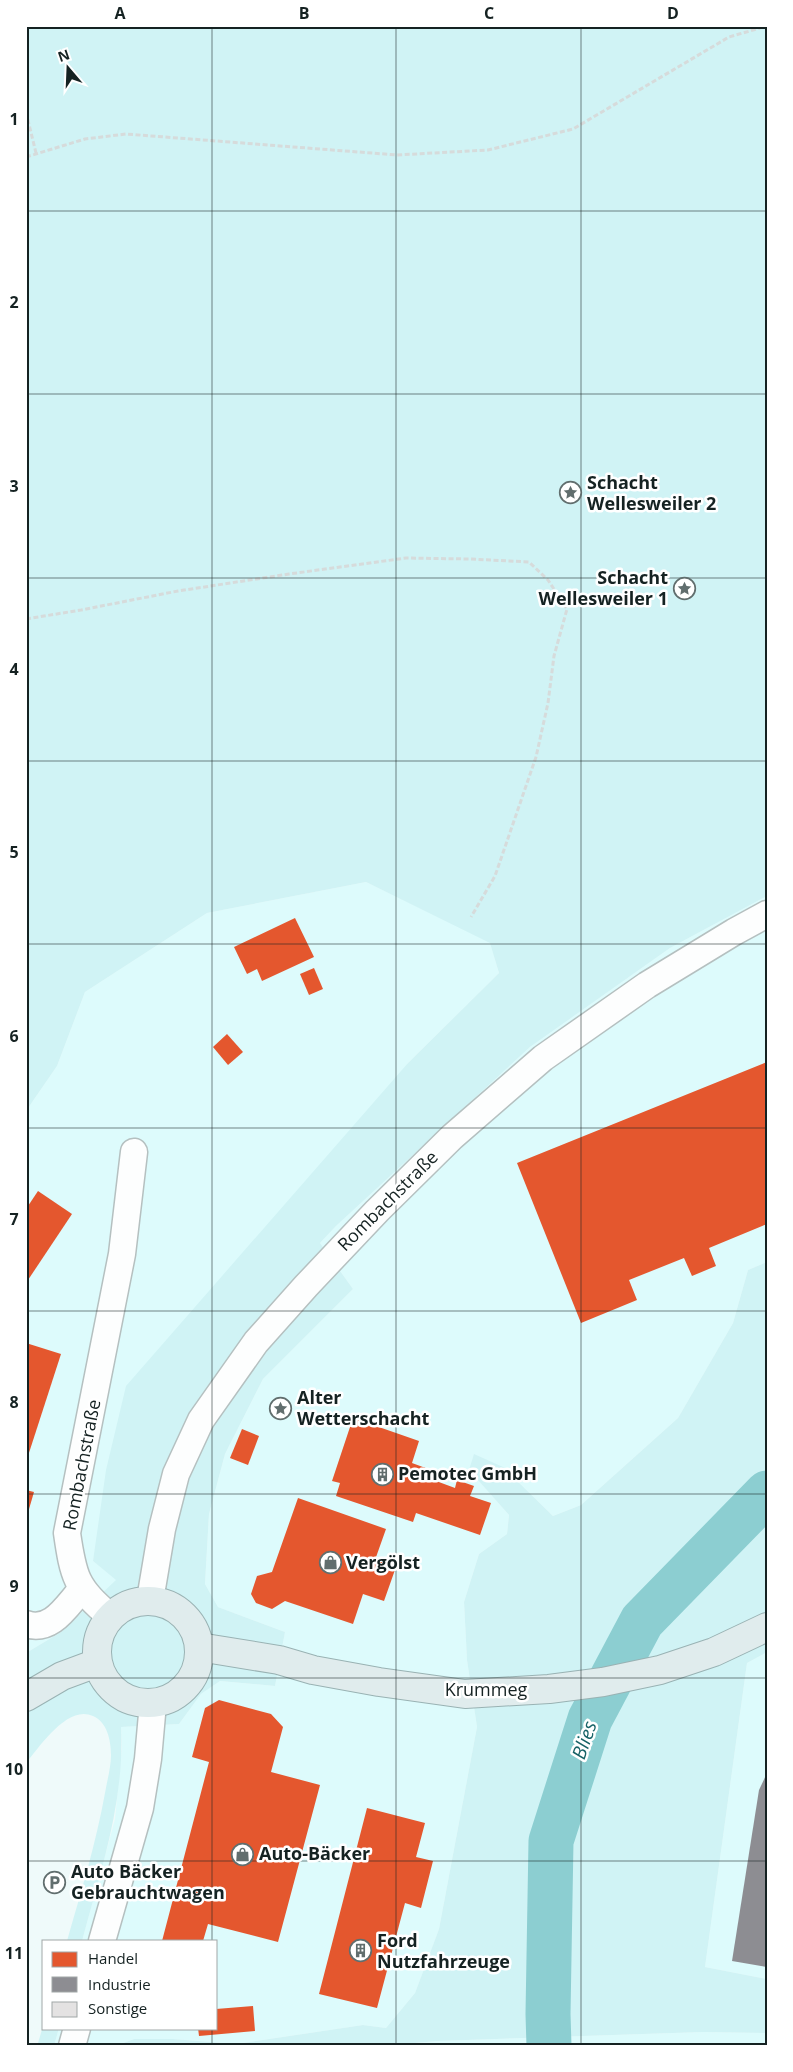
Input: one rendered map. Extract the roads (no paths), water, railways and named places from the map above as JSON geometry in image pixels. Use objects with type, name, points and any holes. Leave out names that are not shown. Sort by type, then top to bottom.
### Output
[{"type":"main road","points":[[150,1600],[167,1604],[180,1611],[190,1622],[199,1647],[195,1672],[186,1686],[174,1696],[153,1703],[139,1702],[124,1697],[107,1683],[97,1663],[97,1642],[110,1616],[130,1604],[150,1600]]},
{"type":"main road","name":"Krummeg","points":[[199,1647],[279,1660],[313,1670],[379,1682],[466,1694],[550,1689],[603,1682],[660,1670],[714,1652],[767,1627]]},
{"type":"main road","points":[[26,1697],[62,1676],[97,1663]]},
{"type":"street","name":"Rombachstraße","points":[[150,1600],[162,1528],[176,1474],[201,1420],[256,1342],[306,1286],[377,1211],[452,1137],[543,1058],[646,985],[767,914]]},
{"type":"street","name":"Rombachstraße","points":[[110,1616],[90,1601],[82,1589],[72,1565],[67,1533],[122,1254],[134,1152]]},
{"type":"street","points":[[26,1624],[35,1627],[51,1623],[82,1589]]},
{"type":"street","points":[[102,1940],[140,1808],[148,1759],[153,1703]]},
{"type":"street","points":[[72,2046],[76,2030]]},
{"type":"waterway","name":"Blies","points":[[549,2046],[551,1841],[590,1719],[642,1621],[767,1493]]},
{"type":"place","name":"Schacht Wellesweiler 2","points":[[571,493]]},
{"type":"place","name":"Schacht Wellesweiler 1","points":[[684,588]]},
{"type":"place","name":"Alter Wetterschacht","points":[[281,1408]]},
{"type":"place","name":"Pemotec GmbH","points":[[382,1474]]},
{"type":"place","name":"Vergölst","points":[[330,1563]]},
{"type":"place","name":"Auto-Bäcker","points":[[243,1854]]},
{"type":"place","name":"Auto Bäcker Gebrauchtwagen","points":[[55,1882]]},
{"type":"place","name":"Ford Nutzfahrzeuge","points":[[361,1951]]}]
